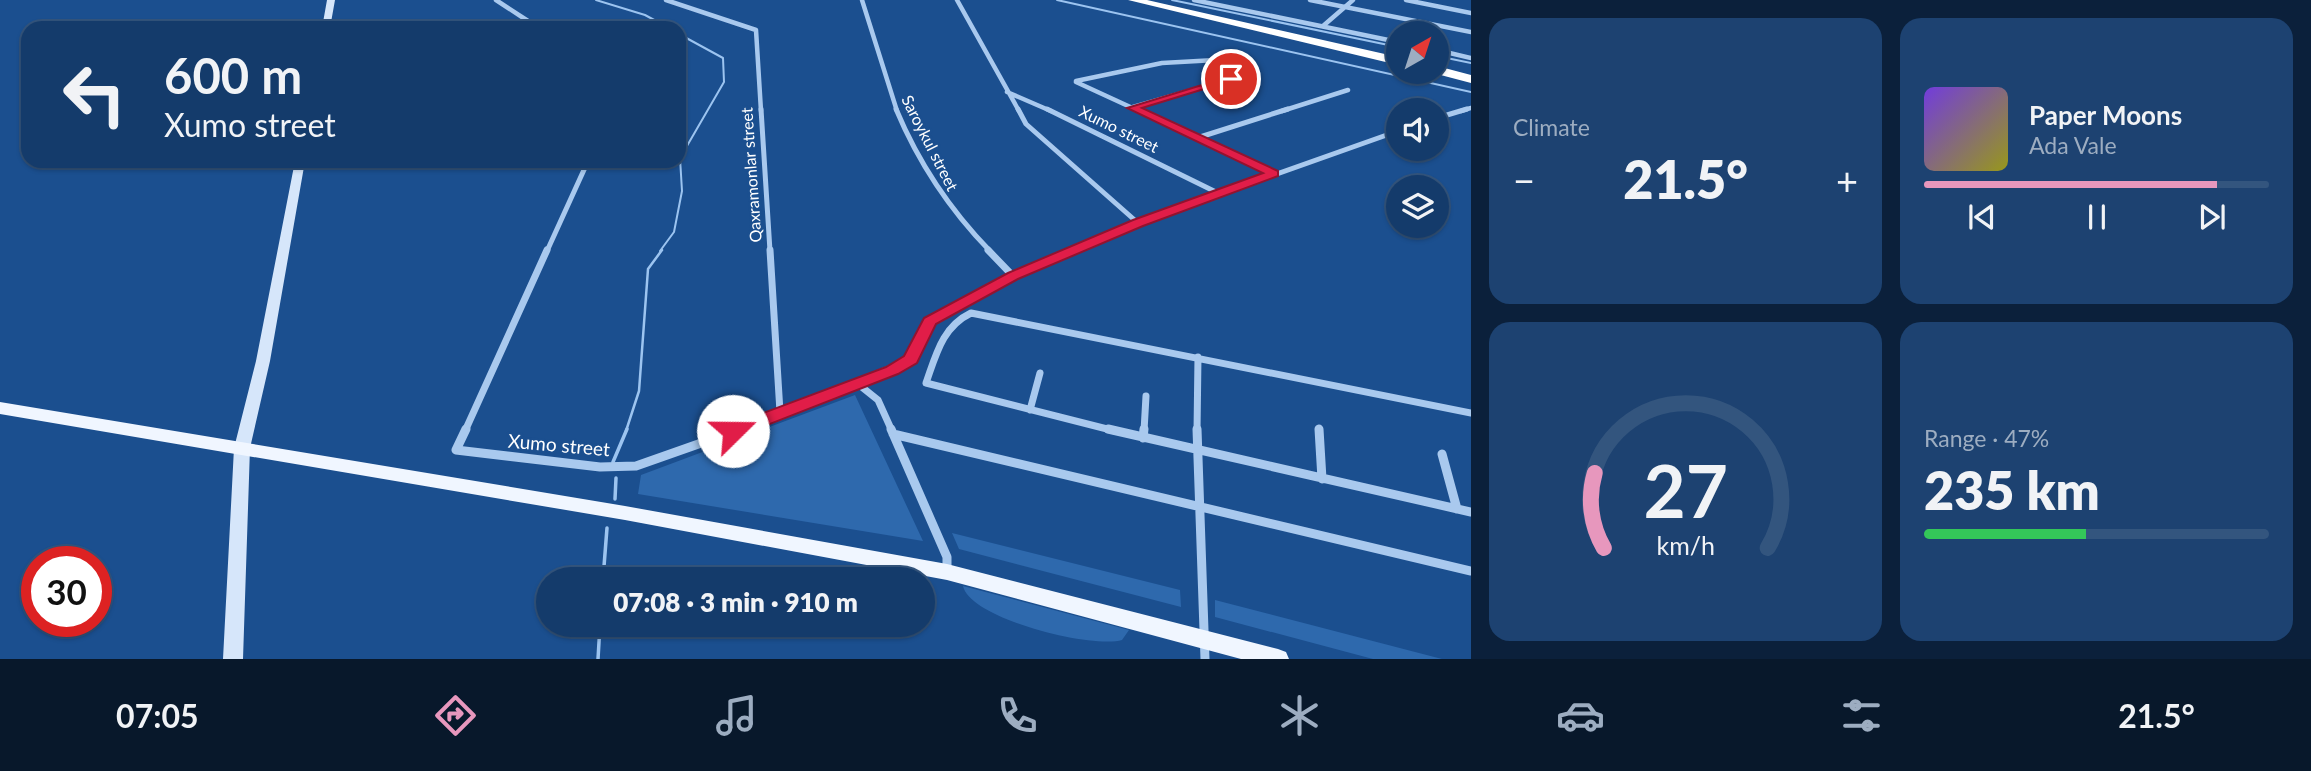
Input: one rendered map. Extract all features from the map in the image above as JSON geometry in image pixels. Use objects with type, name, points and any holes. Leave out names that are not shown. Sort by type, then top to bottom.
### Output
[{"type":"highway","points":[[1133,0],[1386,58]]},
{"type":"highway","points":[[1449,73],[1471,79]]},
{"type":"main road","points":[[0,408],[947,572],[1205,649],[1278,659]]},
{"type":"street","points":[[327,21],[331,0]]},
{"type":"street","points":[[496,0],[528,21]]},
{"type":"street","name":"Qaxramonlar street","points":[[666,0],[756,30],[780,412]]},
{"type":"street","name":"Saroykul street","points":[[862,0],[879,68],[923,162],[947,204],[1013,276]]},
{"type":"street","points":[[957,0],[994,62],[1007,92],[1026,124],[1138,223]]},
{"type":"street","points":[[1194,0],[1386,39]]},
{"type":"street","points":[[1310,0],[1471,32]]},
{"type":"street","points":[[1323,26],[1353,0]]},
{"type":"street","points":[[1406,0],[1433,2],[1471,13]]},
{"type":"street","points":[[1449,53],[1471,58]]},
{"type":"street","name":"Xumo street","points":[[1216,60],[1189,58],[1150,62],[1076,82],[1273,173]]},
{"type":"street","name":"Xumo street","points":[[1132,108],[1256,72]]},
{"type":"street","points":[[1199,138],[1348,90]]},
{"type":"street","name":"Xumo street","points":[[1007,92],[1218,193]]},
{"type":"street","points":[[1449,114],[1471,108]]},
{"type":"street","name":"Xumo street","points":[[586,168],[457,450],[600,467],[636,466],[685,451],[858,384],[911,360],[929,321],[1013,276],[1138,223],[1386,135]]},
{"type":"street","points":[[233,659],[242,448],[263,361],[299,168]]},
{"type":"street","points":[[1471,414],[971,313],[958,318],[946,329],[926,383],[1143,438],[1471,512]]},
{"type":"street","points":[[1198,357],[1197,450],[1205,649]]},
{"type":"street","points":[[1030,410],[1040,373]]},
{"type":"street","points":[[858,384],[878,400],[947,557],[947,572]]},
{"type":"street","points":[[1143,438],[1146,396]]},
{"type":"street","points":[[1319,429],[1322,479]]},
{"type":"street","points":[[893,434],[1471,571]]},
{"type":"street","points":[[1442,454],[1457,509]]},
{"type":"shaded area","points":[[855,395],[923,541],[638,494],[641,475]]},
{"type":"shaded area","points":[[952,533],[1180,590],[1181,607],[959,549]]},
{"type":"shaded area","points":[[963,586],[1129,630],[1122,640],[1107,642],[1061,636],[1034,629],[987,610],[971,598]]},
{"type":"shaded area","points":[[1215,600],[1442,659],[1373,659],[1215,617]]},
{"type":"waterway","points":[[596,0],[656,21]]},
{"type":"waterway","points":[[1057,0],[1471,92]]},
{"type":"waterway","points":[[1172,0],[1386,45]]},
{"type":"waterway","points":[[686,38],[723,58],[724,82],[686,148]]},
{"type":"waterway","points":[[1449,58],[1471,63]]},
{"type":"waterway","points":[[660,251],[674,232],[682,191],[681,168]]},
{"type":"waterway","points":[[626,431],[639,391],[648,269],[662,250]]},
{"type":"waterway","points":[[613,462],[627,429]]},
{"type":"waterway","points":[[615,499],[616,478]]},
{"type":"waterway","points":[[604,567],[607,528]]},
{"type":"waterway","points":[[598,659],[599,637]]},
{"type":"route","points":[[733,431],[858,384],[911,360],[929,321],[1013,276],[1138,223],[1273,173],[1132,108],[1231,79]]}]
